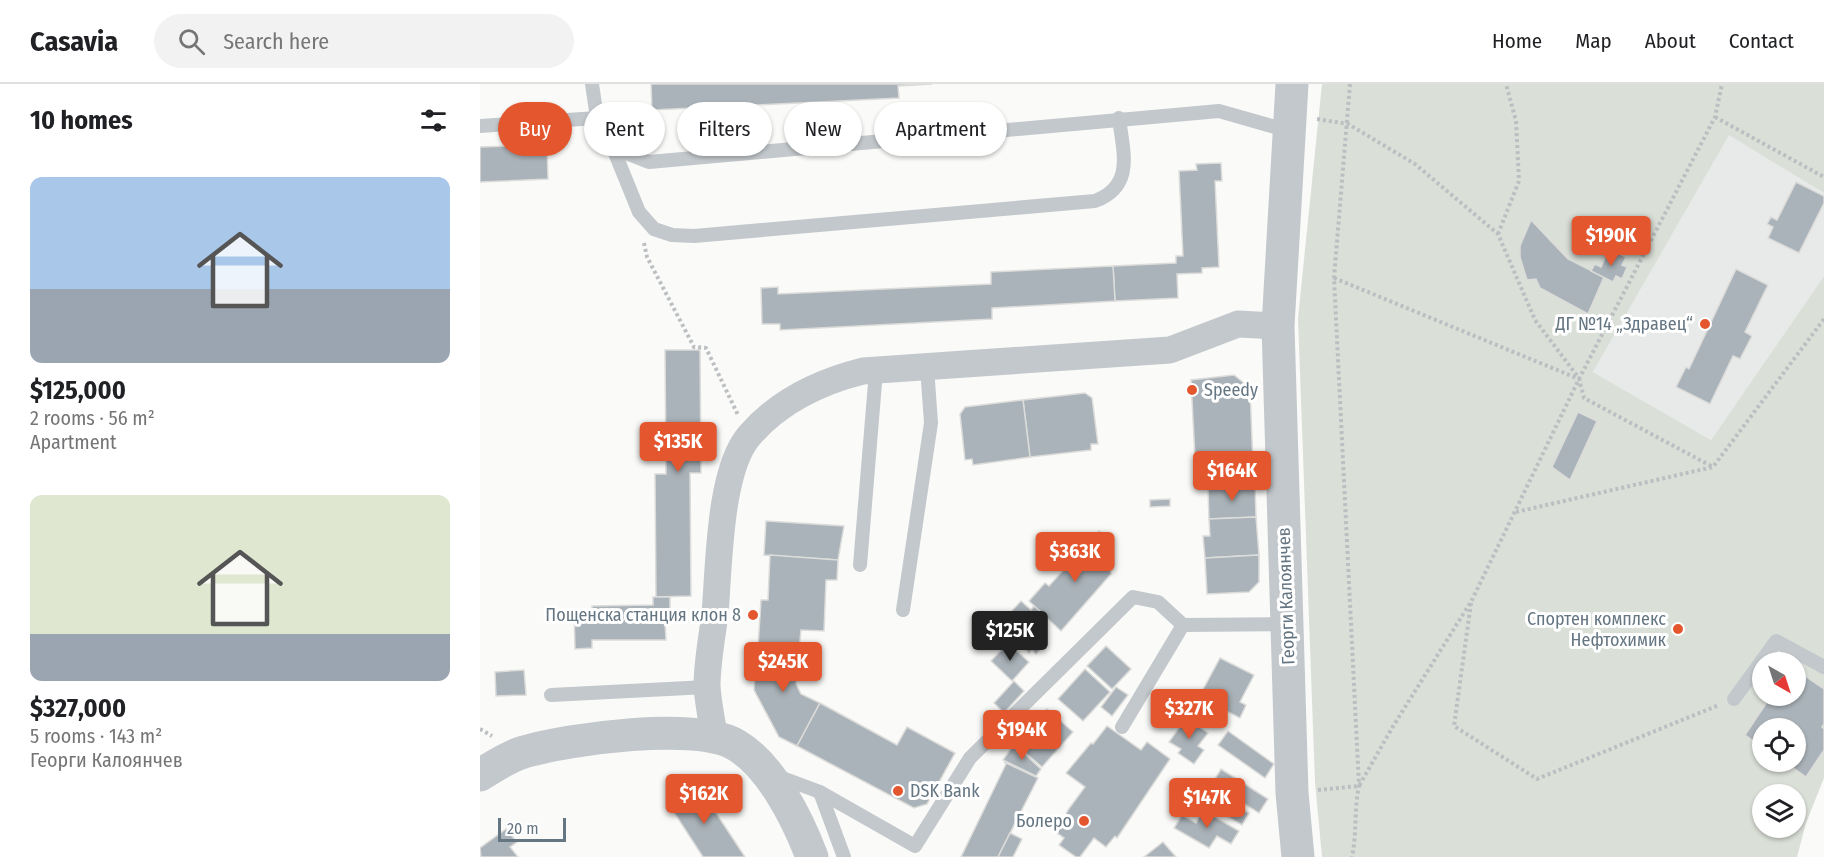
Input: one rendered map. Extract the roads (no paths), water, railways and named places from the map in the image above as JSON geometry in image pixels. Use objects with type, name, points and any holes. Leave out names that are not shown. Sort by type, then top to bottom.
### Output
[{"type":"street","name":"Георги Калоянчев","points":[[1291,110],[1278,326],[1292,793],[1298,857]]},
{"type":"street","points":[[714,736],[707,687],[726,499],[733,468],[748,437],[776,411],[803,392],[833,378],[876,370],[1170,350],[1238,324],[1278,326]]},
{"type":"street","points":[[480,775],[522,752],[582,739],[679,734],[714,736],[735,744],[752,757],[764,771],[787,804],[812,857]]},
{"type":"lane","points":[[592,84],[595,102]]},
{"type":"lane","points":[[634,156],[649,162],[1119,118],[1219,111],[1291,110]]},
{"type":"lane","points":[[616,156],[639,212],[654,229],[672,235],[694,236],[1095,201],[1108,196],[1120,182],[1124,167],[1119,118]]},
{"type":"lane","points":[[480,126],[584,119]]},
{"type":"lane","points":[[903,610],[931,423],[927,367]]},
{"type":"lane","points":[[860,565],[876,370]]},
{"type":"lane","points":[[764,771],[820,792],[912,852],[970,758],[1133,597],[1158,602],[1184,625],[1287,624]]},
{"type":"lane","points":[[1122,727],[1184,625]]},
{"type":"lane","points":[[1734,699],[1776,641],[1824,667]]},
{"type":"lane","points":[[551,695],[707,687]]},
{"type":"lane","points":[[820,792],[843,857]]},
{"type":"place","name":"ДГ №14 „Здравец“","points":[[1705,324]]},
{"type":"place","name":"Speedy","points":[[1192,390]]},
{"type":"place","name":"Пощенска станция клон 8","points":[[753,615]]},
{"type":"place","name":"Спортен комплекс Нефтохимик","points":[[1678,629]]},
{"type":"place","name":"DSK Bank","points":[[898,791]]},
{"type":"place","name":"Болеро","points":[[1084,821]]}]
